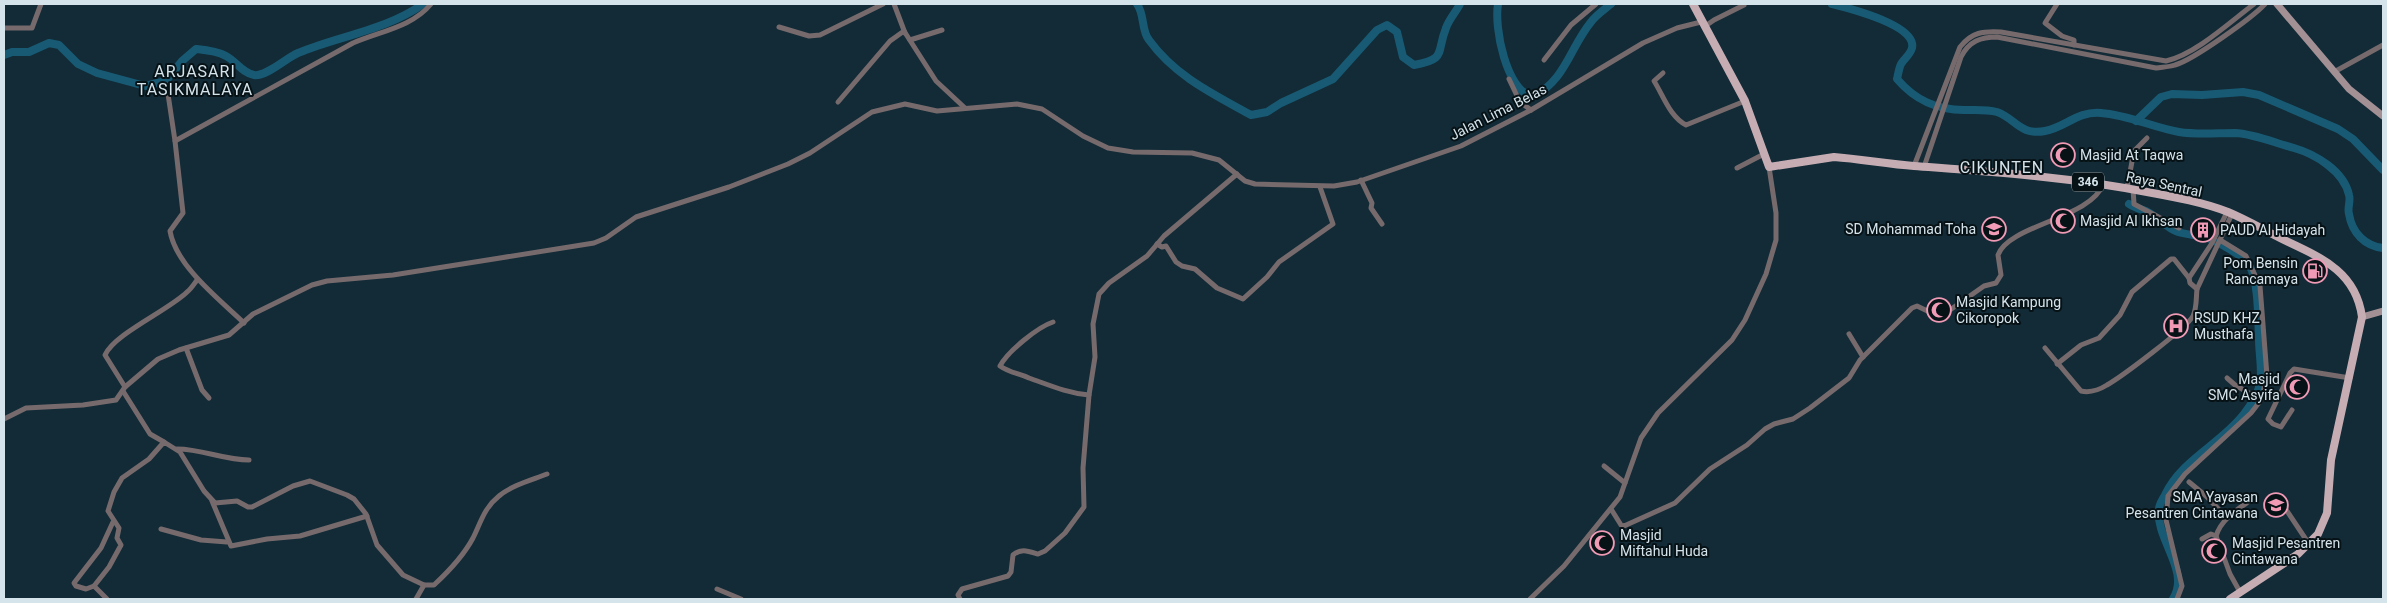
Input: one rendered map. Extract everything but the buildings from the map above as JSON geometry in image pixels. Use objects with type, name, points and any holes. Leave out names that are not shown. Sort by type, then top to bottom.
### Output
[{"type":"main road","points":[[1693,4],[1744,101],[1769,167]]},
{"type":"main road","points":[[2277,4],[2358,98],[2383,116]]},
{"type":"main road","name":"Raya Sentral","points":[[1769,167],[1834,158],[2103,184],[2182,198],[2230,213],[2295,245],[2339,271],[2354,287],[2362,317]]},
{"type":"main road","points":[[2362,317],[2383,311]]},
{"type":"main road","name":"346","points":[[2230,599],[2289,561],[2318,534],[2327,513],[2331,460],[2362,317]]},
{"type":"street","points":[[4,28],[32,28],[41,4]]},
{"type":"street","points":[[175,141],[353,43],[380,31],[412,21],[432,4]]},
{"type":"street","points":[[780,27],[809,36],[820,35],[883,4]]},
{"type":"street","points":[[894,4],[906,33],[936,81],[964,108]]},
{"type":"street","points":[[1544,60],[1570,25],[1596,4]]},
{"type":"street","points":[[2057,4],[2045,23],[2062,36],[2074,40],[2074,45]]},
{"type":"street","points":[[1914,166],[1933,117],[1951,87],[1965,50],[1976,40],[1997,37],[2023,39],[2074,45],[2166,61],[2176,58],[2221,29],[2254,4]]},
{"type":"street","points":[[1924,167],[1940,118],[1944,86],[1960,47],[1971,35],[1985,31],[2092,56],[2156,68],[2184,62],[2265,4]]},
{"type":"street","name":"Jalan Lima Belas","points":[[4,419],[26,408],[83,405],[116,400],[124,389],[158,359],[229,335],[253,314],[312,285],[327,281],[393,275],[594,243],[606,238],[636,217],[729,187],[788,164],[810,153],[872,112],[905,104],[937,111],[1017,104],[1042,110],[1083,136],[1108,148],[1133,152],[1192,153],[1219,160],[1245,182],[1320,187],[1361,180],[1461,146],[1531,110],[1643,44],[1677,28],[1703,25],[1744,5]]},
{"type":"street","points":[[2221,29],[2225,34]]},
{"type":"street","points":[[910,40],[942,30]]},
{"type":"street","points":[[838,102],[890,41],[902,32],[906,33]]},
{"type":"street","points":[[2334,72],[2383,45]]},
{"type":"street","points":[[2092,56],[2094,49]]},
{"type":"street","points":[[1663,73],[1654,81],[1663,99],[1680,122],[1686,125],[1744,101]]},
{"type":"street","points":[[1509,79],[1520,102],[1531,110]]},
{"type":"street","points":[[168,94],[182,213],[170,231],[171,239],[197,280],[244,323]]},
{"type":"street","points":[[2147,138],[2134,151],[2130,188],[2134,204],[2140,209],[2148,211],[2179,228]]},
{"type":"street","points":[[1736,168],[1764,154]]},
{"type":"street","points":[[1530,599],[1558,573],[1611,509],[1623,491],[1631,462],[1649,424],[1666,404],[1735,336],[1754,302],[1766,274],[1776,240],[1776,212],[1769,167]]},
{"type":"street","points":[[960,599],[958,595],[962,589],[1008,576],[1011,572],[1013,555],[1016,553],[1026,550],[1038,554],[1045,551],[1065,534],[1082,512],[1085,495],[1082,472],[1089,395],[1095,357],[1093,324],[1099,294],[1106,285],[1147,256],[1157,244],[1216,190],[1237,174]]},
{"type":"street","points":[[1361,180],[1372,203],[1371,208],[1382,224]]},
{"type":"street","points":[[1611,509],[1621,525],[1624,526],[1675,503],[1710,469],[1747,445],[1765,429],[1774,424],[1793,419],[1849,378],[1863,357],[1914,307],[1918,306],[1940,317],[1984,286],[1996,283],[2001,276],[1998,255],[2010,240],[2076,208],[2100,191],[2103,184]]},
{"type":"street","points":[[1157,244],[1162,247],[1166,246],[1176,262],[1182,266],[1195,269],[1217,288],[1243,298],[1267,277],[1279,262],[1333,224],[1320,187]]},
{"type":"street","points":[[2045,348],[2081,391],[2086,392],[2107,385],[2195,314],[2197,289],[2230,213]]},
{"type":"street","points":[[2189,278],[2217,242]]},
{"type":"street","points":[[2177,599],[2182,586],[2166,520],[2168,496],[2185,474],[2237,427],[2257,396],[2266,376],[2260,286],[2246,256],[2217,242]]},
{"type":"street","points":[[2057,364],[2081,345],[2099,338],[2120,315],[2132,292],[2171,259],[2174,258],[2189,278],[2190,283],[2197,289]]},
{"type":"street","points":[[2198,266],[2206,270]]},
{"type":"street","points":[[197,280],[187,292],[128,334],[107,351],[105,355],[150,434],[177,449],[212,501],[228,542],[232,546],[267,539],[300,536],[368,516]]},
{"type":"street","points":[[1054,322],[1045,325],[1029,337],[1005,358],[1000,366],[1010,373],[1023,375],[1068,393],[1089,395]]},
{"type":"street","points":[[1849,334],[1863,357]]},
{"type":"street","points":[[186,348],[202,390],[209,398]]},
{"type":"street","points":[[2292,410],[2281,427],[2273,424],[2268,419],[2290,373],[2294,369],[2318,371],[2350,379]]},
{"type":"street","points":[[2227,378],[2235,385],[2257,396]]},
{"type":"street","points":[[113,522],[101,548],[74,583],[76,586],[86,589],[94,586],[109,567],[121,545],[117,538],[119,528],[113,522],[108,511],[117,486],[122,478],[148,459],[164,442]]},
{"type":"street","points":[[177,449],[196,449],[231,459],[249,460]]},
{"type":"street","points":[[1604,466],[1625,483]]},
{"type":"street","points":[[212,501],[218,503],[237,502],[252,507],[293,486],[310,481],[354,499],[368,516],[372,535],[380,550],[392,560],[403,575],[424,585],[434,585],[456,561],[474,536],[482,514],[497,497],[518,485],[548,474]]},
{"type":"street","points":[[2189,482],[2228,518]]},
{"type":"street","points":[[2279,500],[2309,544]]},
{"type":"street","points":[[2240,592],[2230,574],[2216,536],[2220,526],[2248,502]]},
{"type":"street","points":[[161,529],[201,540],[228,542]]},
{"type":"street","points":[[2202,539],[2211,534],[2216,536]]},
{"type":"street","points":[[416,599],[424,585]]},
{"type":"street","points":[[94,586],[107,599]]},
{"type":"street","points":[[717,589],[741,599]]},
{"type":"waterway","points":[[4,55],[12,52],[29,52],[49,43],[59,45],[78,64],[97,73],[145,86],[166,81],[182,61],[196,49],[223,54],[246,72],[259,75],[293,55],[394,20],[423,4]]},
{"type":"waterway","points":[[1137,4],[1147,36],[1159,53],[1196,83],[1251,115],[1267,112],[1281,103],[1333,79],[1377,30],[1387,25],[1397,32],[1403,57],[1414,65],[1432,60],[1439,54],[1447,25],[1460,4]]},
{"type":"waterway","points":[[1498,4],[1497,15],[1500,42],[1509,71],[1524,92],[1533,97],[1553,81],[1591,22],[1611,4]]},
{"type":"waterway","points":[[1832,4],[1880,19],[1904,32],[1911,40],[1912,48],[1901,64],[1897,79],[1911,93],[1935,106],[1954,110],[1997,112],[2024,129],[2036,132],[2052,129],[2085,114],[2111,114],[2179,132],[2250,135],[2311,154],[2335,171],[2346,186],[2349,197],[2349,214],[2356,233],[2371,245],[2383,248]]},
{"type":"waterway","points":[[2136,121],[2161,97],[2172,94],[2202,95],[2243,92],[2259,95],[2338,129],[2353,139],[2383,170]]},
{"type":"waterway","points":[[2129,204],[2150,213],[2174,230],[2208,238],[2236,253],[2249,265],[2255,281],[2261,370],[2260,386],[2257,394],[2235,425],[2181,472],[2172,483],[2160,505],[2159,520],[2178,577],[2173,599]]},
{"type":"place","name":"Masjid At Taqwa","points":[[2063,155]]},
{"type":"place","name":"Masjid Al Ikhsan","points":[[2063,221]]},
{"type":"place","name":"SD Mohammad Toha","points":[[1994,229]]},
{"type":"place","name":"PAUD Al Hidayah","points":[[2203,230]]},
{"type":"place","name":"Pom Bensin Rancamaya","points":[[2315,271]]},
{"type":"place","name":"Masjid Kampung Cikoropok","points":[[1939,310]]},
{"type":"place","name":"RSUD KHZ Musthafa","points":[[2176,326]]},
{"type":"place","name":"Masjid SMC Asyifa","points":[[2297,387]]},
{"type":"place","name":"SMA Yayasan Pesantren Cintawana","points":[[2276,505]]},
{"type":"place","name":"Masjid Miftahul Huda","points":[[1602,543]]},
{"type":"place","name":"Masjid Pesantren Cintawana","points":[[2214,551]]},
{"type":"district","name":"ARJASARI TASIKMALAYA","points":[[195,80]]},
{"type":"district","name":"CIKUNTEN","points":[[2002,167]]}]
